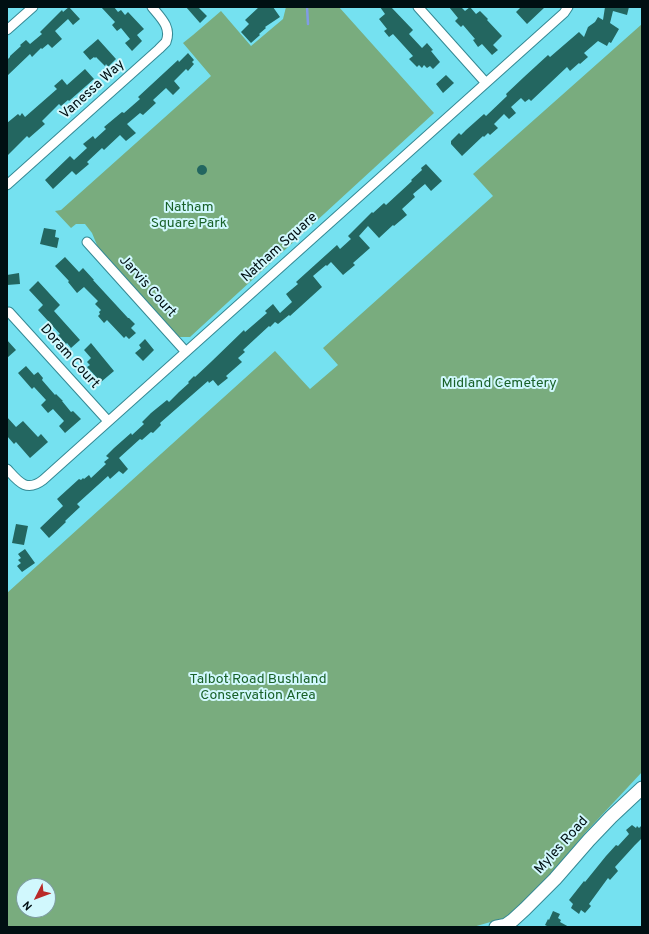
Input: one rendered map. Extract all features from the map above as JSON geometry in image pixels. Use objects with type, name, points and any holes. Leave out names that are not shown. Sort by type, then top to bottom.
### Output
[{"type":"street","points":[[7,30],[33,7]]},
{"type":"street","name":"Vanessa Way","points":[[7,185],[166,42],[168,33],[166,26],[162,18],[152,7]]},
{"type":"street","points":[[418,7],[486,83]]},
{"type":"street","name":"Natham Square","points":[[7,469],[18,481],[27,486],[38,484],[564,13],[568,7]]},
{"type":"street","name":"Jarvis Court","points":[[87,242],[186,352]]},
{"type":"street","name":"Doram Court","points":[[9,312],[108,422]]},
{"type":"street","name":"Myles Road","points":[[502,926],[525,909],[555,879],[611,817],[642,788]]},
{"type":"green space","name":"Natham Square Park","points":[[286,7],[339,7],[434,113],[190,337],[178,337],[99,250],[92,233],[85,224],[76,224],[71,228],[55,211],[61,210],[211,76],[183,43],[221,11],[251,46],[283,19]]},
{"type":"green space","name":"Talbot Road Bushland Conservation Area","points":[[642,24],[642,772],[586,832],[534,894],[508,917],[473,927],[7,927],[7,593],[275,351],[310,389],[338,365],[323,348],[493,196],[473,174]]},
{"type":"building","points":[[69,7],[80,19],[73,25],[68,19],[55,31],[62,39],[52,48],[48,44],[42,49],[41,48],[32,57],[30,54],[7,76],[7,60],[10,56],[26,40],[30,44],[42,34],[40,32],[62,10],[63,12]]},
{"type":"building","points":[[101,7],[114,7],[118,12],[121,10],[125,15],[128,12],[144,29],[137,35],[142,41],[132,51],[125,43],[130,39],[121,28],[117,31],[112,25],[115,22]]},
{"type":"building","points":[[186,7],[198,7],[207,16],[200,23]]},
{"type":"building","points":[[259,7],[273,7],[280,17],[265,27],[266,28],[259,34],[260,35],[251,43],[241,32],[249,24],[245,20]]},
{"type":"building","points":[[380,7],[391,7],[413,30],[409,34],[422,48],[427,43],[433,50],[431,51],[440,62],[433,69],[430,66],[427,68],[424,65],[422,68],[419,65],[417,67],[409,59],[413,56],[393,34],[389,37],[384,31],[387,29],[379,19],[385,14]]},
{"type":"building","points":[[449,7],[461,7],[465,11],[470,7],[476,14],[480,11],[502,36],[493,45],[498,50],[492,55],[482,44],[478,47],[473,40],[475,39],[463,25],[461,27],[455,21],[458,18]]},
{"type":"building","points":[[521,7],[545,7],[527,24],[516,12]]},
{"type":"building","points":[[605,7],[629,7],[627,15],[613,11],[610,23],[619,29],[611,43],[609,42],[607,46],[598,41],[584,53],[588,57],[570,71],[567,67],[531,101],[529,99],[525,102],[521,98],[511,107],[516,113],[509,119],[504,114],[494,124],[498,128],[490,135],[488,133],[484,137],[483,136],[462,156],[451,144],[451,141],[459,133],[461,135],[484,114],[486,116],[507,96],[506,94],[548,55],[550,57],[579,32],[584,37],[588,27],[595,22],[598,17],[603,20]]},
{"type":"building","points":[[98,39],[116,59],[108,67],[96,57],[90,60],[83,52]]},
{"type":"building","points":[[188,53],[194,60],[192,62],[194,64],[188,71],[186,69],[174,81],[180,88],[173,95],[166,88],[153,100],[156,103],[143,115],[140,113],[127,124],[136,133],[126,141],[120,135],[104,150],[102,148],[87,162],[89,164],[76,175],[72,171],[53,189],[45,180],[70,156],[74,160],[87,148],[83,144],[93,136],[95,139],[106,129],[104,127],[122,112],[124,113],[140,99],[138,97],[178,60],[179,62]]},
{"type":"building","points":[[85,69],[94,79],[69,101],[68,100],[61,106],[59,104],[42,121],[45,124],[29,138],[27,136],[7,156],[7,123],[18,114],[20,116],[22,113],[25,117],[57,89],[54,86],[62,79],[67,85]]},
{"type":"building","points":[[446,75],[454,83],[443,93],[436,84]]},
{"type":"building","points":[[426,164],[442,181],[431,191],[425,184],[413,194],[415,197],[402,209],[407,215],[379,238],[368,226],[359,236],[370,248],[353,263],[355,265],[343,275],[331,262],[313,276],[322,287],[290,316],[289,315],[278,324],[275,322],[270,327],[269,326],[243,350],[245,352],[238,358],[242,362],[226,376],[228,378],[218,386],[213,380],[209,383],[208,381],[160,423],[161,425],[153,433],[151,432],[142,440],[140,439],[119,458],[128,469],[123,474],[119,471],[110,479],[108,476],[77,504],[80,507],[49,538],[40,528],[63,506],[57,499],[79,479],[84,479],[89,475],[91,478],[106,464],[104,462],[109,458],[106,456],[114,448],[144,424],[142,422],[151,413],[167,400],[169,402],[189,383],[188,382],[194,376],[195,377],[244,330],[245,332],[267,313],[265,311],[273,304],[280,313],[292,302],[286,294],[298,284],[296,282],[337,245],[340,249],[351,239],[348,236],[372,212],[373,213],[384,203],[386,205],[412,181],[411,180]]},
{"type":"building","points":[[200,165],[204,165],[207,170],[204,175],[200,175],[197,172],[197,168]]},
{"type":"building","points":[[44,228],[56,230],[55,237],[59,238],[57,248],[40,244]]},
{"type":"building","points":[[65,257],[79,272],[83,268],[135,324],[131,328],[136,333],[129,339],[126,336],[124,338],[107,320],[104,323],[98,316],[101,310],[95,304],[98,301],[84,287],[77,293],[68,282],[69,281],[55,266]]},
{"type":"building","points":[[19,273],[20,284],[7,285],[7,275]]},
{"type":"building","points":[[38,281],[60,305],[54,311],[80,340],[71,348],[58,335],[60,334],[38,310],[43,305],[29,290]]},
{"type":"building","points":[[145,339],[154,350],[143,361],[135,353],[141,348],[139,345]]},
{"type":"building","points":[[7,340],[16,350],[7,358]]},
{"type":"building","points":[[91,343],[114,371],[101,382],[87,367],[90,365],[87,362],[91,358],[84,350]]},
{"type":"building","points":[[26,366],[34,375],[38,372],[43,378],[42,380],[55,395],[56,394],[63,401],[71,412],[73,411],[81,419],[65,433],[59,426],[64,421],[53,409],[48,413],[41,405],[46,400],[34,387],[32,389],[18,373]]},
{"type":"building","points":[[7,417],[16,427],[23,421],[38,437],[41,434],[48,442],[30,458],[16,442],[14,444],[7,436]]},
{"type":"building","points":[[16,524],[28,526],[24,545],[12,543]]},
{"type":"building","points":[[25,549],[35,563],[22,572],[17,566],[21,563],[18,560],[21,558],[18,554]]},
{"type":"building","points":[[632,825],[639,828],[642,825],[642,838],[615,867],[618,871],[610,880],[608,878],[589,904],[591,906],[585,913],[581,910],[579,914],[571,908],[573,904],[569,900],[616,845],[618,846],[629,834],[626,830]]},
{"type":"building","points":[[553,911],[560,914],[558,918],[561,920],[560,922],[569,927],[546,927],[547,926],[545,925]]},
{"type":"waterway","points":[[307,7],[308,24]]},
{"type":"park label","name":"Midland Cemetery","points":[[499,384]]}]
